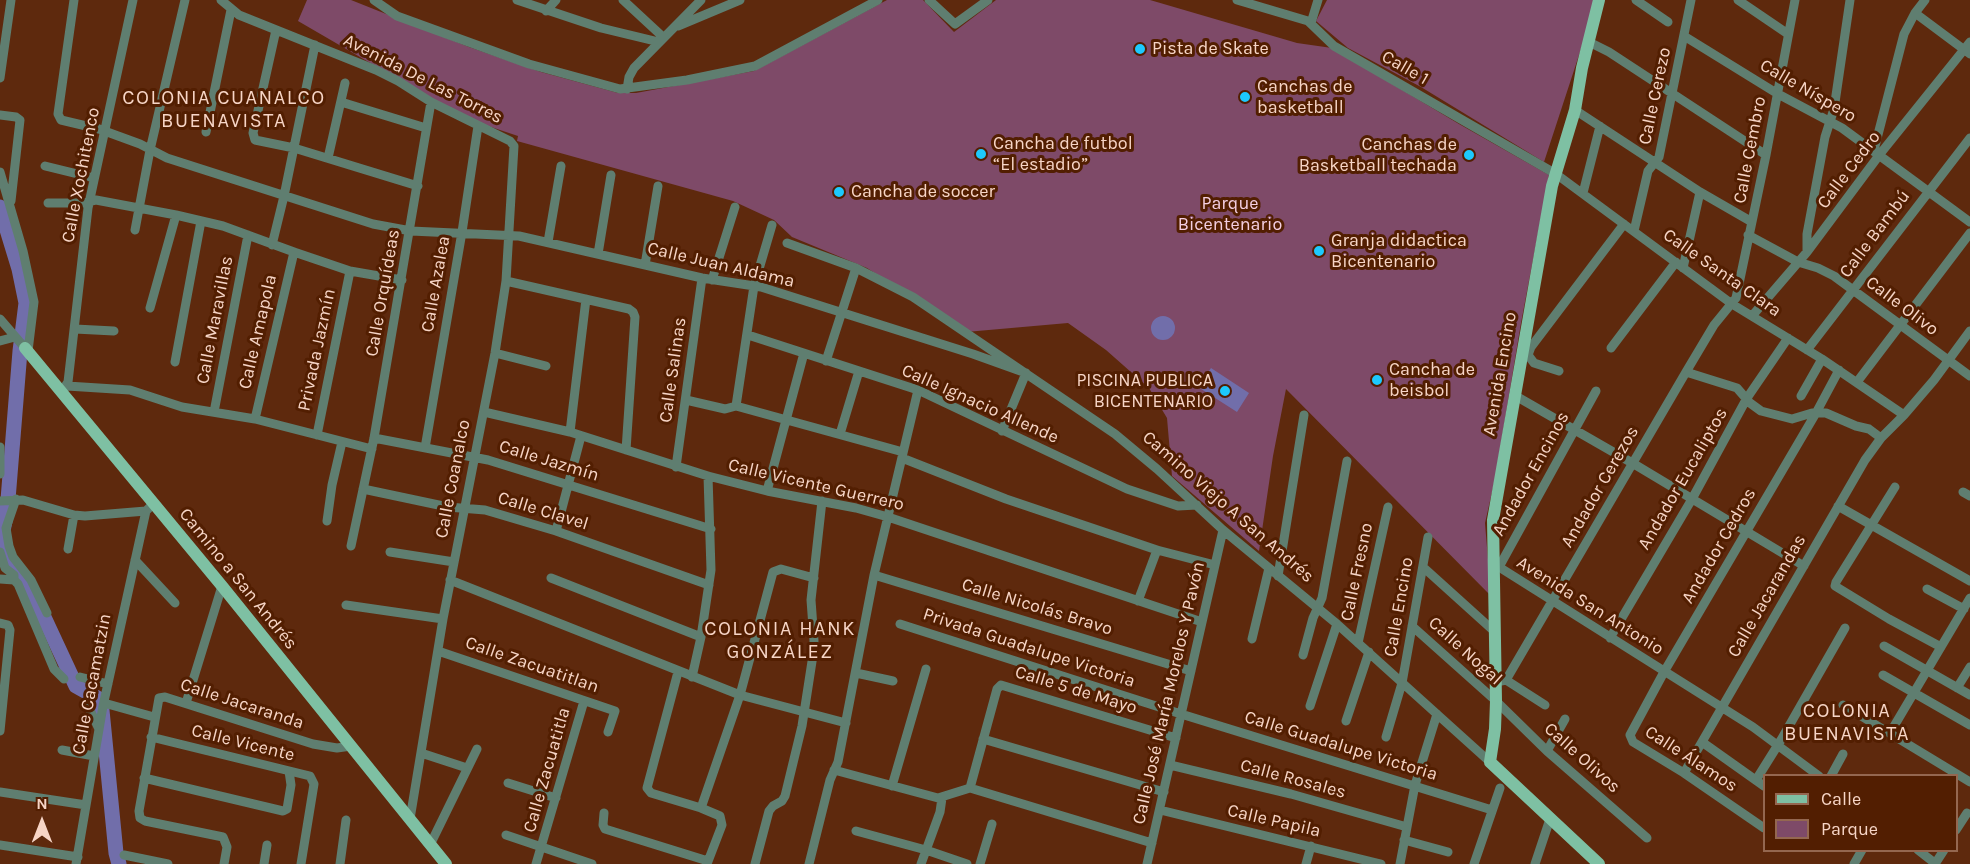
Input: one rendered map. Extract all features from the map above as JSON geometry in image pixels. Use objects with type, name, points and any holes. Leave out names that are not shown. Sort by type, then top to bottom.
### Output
[{"type":"main road","name":"Avenida Encino","points":[[1490,762],[1496,701],[1501,681],[1494,632],[1496,565],[1493,520],[1514,395],[1525,352],[1552,186],[1575,110],[1599,0]]},
{"type":"main road","name":"Camino a San Andrés","points":[[21,343],[64,389],[150,508],[222,586],[446,864]]},
{"type":"main road","name":"Camino Viejo A San Andrés","points":[[1490,762],[1599,864]]},
{"type":"street","points":[[0,78],[11,0]]},
{"type":"street","name":"Calle Juan Aldama","points":[[74,0],[58,116],[61,120],[105,131],[167,158],[374,224],[411,231],[509,235],[707,279],[754,286],[1026,373]]},
{"type":"street","name":"Calle Xochitenco","points":[[64,389],[75,329],[89,201],[133,0]]},
{"type":"street","points":[[135,230],[150,150],[185,0]]},
{"type":"street","name":"Avenida De Las Torres","points":[[222,0],[239,15],[376,70],[431,102],[513,144]]},
{"type":"street","points":[[374,0],[397,16],[529,64],[607,87],[627,89],[755,66],[878,0]]},
{"type":"street","points":[[518,0],[601,28],[664,36],[740,0]]},
{"type":"street","points":[[546,11],[556,0]]},
{"type":"street","points":[[627,89],[629,77],[634,68],[701,0]]},
{"type":"street","points":[[929,0],[955,24],[988,0]]},
{"type":"street","points":[[1311,24],[1318,0]]},
{"type":"street","points":[[1636,0],[1668,22]]},
{"type":"street","name":"Calle Cerezo","points":[[1634,231],[1648,171],[1659,157],[1691,0]]},
{"type":"street","points":[[1738,0],[1788,34]]},
{"type":"street","name":"Calle Cembro","points":[[1732,304],[1736,298],[1766,155],[1795,0]]},
{"type":"street","points":[[1807,252],[1808,234],[1825,138],[1830,122],[1850,0]]},
{"type":"street","points":[[1877,152],[1904,34],[1925,0]]},
{"type":"street","points":[[627,1],[664,36]]},
{"type":"street","name":"Calle 1","points":[[1244,1],[1304,19],[1334,46],[1556,174]]},
{"type":"street","points":[[206,132],[231,10]]},
{"type":"street","points":[[1915,13],[1967,52]]},
{"type":"street","points":[[276,30],[253,138],[294,148],[418,186]]},
{"type":"street","name":"Calle Níspero","points":[[1684,36],[1778,94],[1842,128],[1970,222]]},
{"type":"street","points":[[1589,42],[1609,52],[1766,155]]},
{"type":"street","name":"Calle Cedro","points":[[1752,316],[1807,252],[1877,152],[1967,52],[1970,42]]},
{"type":"street","points":[[272,244],[315,45]]},
{"type":"street","points":[[328,158],[345,83]]},
{"type":"street","points":[[341,102],[426,128]]},
{"type":"street","name":"Calle Orquídeas","points":[[351,546],[374,438],[411,231],[431,102]]},
{"type":"street","points":[[1575,110],[1700,192],[1752,222]]},
{"type":"street","points":[[0,115],[16,117],[20,120],[11,205]]},
{"type":"street","name":"Calle Azalea","points":[[425,448],[478,126]]},
{"type":"street","points":[[1582,193],[1600,126]]},
{"type":"street","name":"Calle Bambú","points":[[1807,350],[1970,138]]},
{"type":"street","name":"Calle Coanalco","points":[[410,819],[443,619],[495,353],[506,281],[513,144]]},
{"type":"street","points":[[45,166],[94,178]]},
{"type":"street","points":[[548,243],[561,166]]},
{"type":"street","points":[[0,172],[11,205],[34,302],[21,343],[0,341]]},
{"type":"street","name":"Calle Santa Clara","points":[[1556,174],[1732,304],[1822,359],[1904,415]]},
{"type":"street","points":[[598,254],[611,176]]},
{"type":"street","points":[[645,265],[658,186]]},
{"type":"street","points":[[1611,348],[1680,265],[1700,192]]},
{"type":"street","points":[[48,203],[82,203],[96,200],[176,215],[223,226],[350,271],[402,280]]},
{"type":"street","name":"Calle Salinas","points":[[676,466],[707,279],[735,207]]},
{"type":"street","points":[[150,308],[176,215]]},
{"type":"street","points":[[175,362],[201,221]]},
{"type":"street","points":[[1559,371],[1534,363],[1525,352],[1624,224]]},
{"type":"street","points":[[736,406],[754,286],[772,225]]},
{"type":"street","points":[[1857,382],[1970,233]]},
{"type":"street","name":"Calle Maravillas","points":[[214,412],[248,235]]},
{"type":"street","name":"Calle Olivo","points":[[1748,235],[1798,262],[1827,272],[1970,376]]},
{"type":"street","name":"Camino Viejo A San Andrés","points":[[787,243],[856,268],[913,297],[1115,434],[1223,530],[1318,607],[1490,762]]},
{"type":"street","name":"Calle Amapola","points":[[255,419],[294,252]]},
{"type":"street","points":[[826,361],[856,268]]},
{"type":"street","name":"Privada Jazmín","points":[[317,435],[350,271]]},
{"type":"street","points":[[506,281],[633,312],[635,317],[626,450]]},
{"type":"street","points":[[570,432],[586,299]]},
{"type":"street","name":"Andador Cerezos","points":[[1501,681],[1552,601],[1686,372],[1721,316],[1732,304]]},
{"type":"street","name":"Camino a San Andrés","points":[[0,319],[21,343]]},
{"type":"street","points":[[75,329],[114,331]]},
{"type":"street","name":"Calle Jacarandas","points":[[1684,773],[1865,460],[1881,438],[1934,380],[1970,331]]},
{"type":"street","name":"Calle Ignacio Allende","points":[[747,335],[918,390],[1127,489],[1178,506],[1197,505]]},
{"type":"street","name":"Andador Eucaliptos","points":[[1610,638],[1692,499],[1747,398],[1788,338]]},
{"type":"street","points":[[495,353],[546,366]]},
{"type":"street","points":[[767,492],[804,353]]},
{"type":"street","points":[[1801,396],[1822,359]]},
{"type":"street","name":"Andador Cedros","points":[[1630,738],[1631,732],[1664,672],[1839,370]]},
{"type":"street","points":[[840,434],[859,371]]},
{"type":"street","points":[[1686,372],[1737,388],[1750,403],[1761,411],[1785,419],[1816,413],[1834,415],[1856,426],[1869,429],[1881,438]]},
{"type":"street","points":[[1002,431],[1026,373]]},
{"type":"street","points":[[64,389],[130,390],[182,407],[255,419],[372,449]]},
{"type":"street","points":[[809,864],[846,723],[874,575],[918,390]]},
{"type":"street","name":"Andador Encinos","points":[[1496,565],[1596,391]]},
{"type":"street","points":[[1514,395],[1804,566]]},
{"type":"street","points":[[686,400],[725,409],[736,406],[840,434],[903,455],[1006,499],[1157,549],[1215,565]]},
{"type":"street","name":"Calle Vicente Guerrero","points":[[484,412],[581,435],[708,477],[767,492],[822,501],[888,517],[1202,622]]},
{"type":"street","points":[[1278,576],[1304,415]]},
{"type":"street","points":[[556,531],[581,435]]},
{"type":"street","name":"Calle Jazmín","points":[[374,438],[475,458],[569,483],[711,529]]},
{"type":"street","points":[[327,521],[342,442]]},
{"type":"street","points":[[0,447],[0,474]]},
{"type":"street","points":[[1303,656],[1322,598],[1347,461]]},
{"type":"street","points":[[692,677],[710,585],[712,557],[708,477]]},
{"type":"street","points":[[1895,487],[1836,582],[1835,588],[1941,647]]},
{"type":"street","name":"Calle Clavel","points":[[363,489],[448,507],[485,510],[556,531],[710,585]]},
{"type":"street","points":[[64,679],[54,669],[18,584],[6,532],[7,500],[30,501],[74,515],[93,516],[150,508]]},
{"type":"street","points":[[755,864],[769,811],[785,796],[804,713],[814,641],[811,615],[822,501]]},
{"type":"street","points":[[1838,506],[1970,581]]},
{"type":"street","name":"Calle Fresno","points":[[1359,643],[1388,507]]},
{"type":"street","name":"Calle Cacamatzin","points":[[77,860],[103,705],[135,560],[150,508]]},
{"type":"street","points":[[68,549],[74,515]]},
{"type":"street","name":"Calle José María Morelos Y Pavón","points":[[1148,864],[1223,530]]},
{"type":"street","name":"Calle Encino","points":[[1386,736],[1402,683],[1428,537]]},
{"type":"street","points":[[1138,601],[1157,549]]},
{"type":"street","points":[[0,552],[5,568],[31,580],[47,613]]},
{"type":"street","points":[[390,552],[454,562]]},
{"type":"street","points":[[135,560],[175,603]]},
{"type":"street","name":"Avenida San Antonio","points":[[1496,565],[1778,745]]},
{"type":"street","points":[[1423,567],[1494,632]]},
{"type":"street","points":[[1252,639],[1269,568]]},
{"type":"street","points":[[701,808],[740,694],[773,572],[780,569],[814,578]]},
{"type":"street","points":[[0,579],[15,572]]},
{"type":"street","name":"Calle Nicolás Bravo","points":[[874,575],[1191,671]]},
{"type":"street","points":[[551,578],[701,637]]},
{"type":"street","points":[[450,580],[678,672],[740,694],[846,723]]},
{"type":"street","points":[[186,703],[222,586]]},
{"type":"street","points":[[1927,589],[1964,609]]},
{"type":"street","points":[[1890,733],[1970,598]]},
{"type":"street","points":[[346,605],[443,619]]},
{"type":"street","points":[[0,731],[2,688],[10,630],[5,624]]},
{"type":"street","name":"Privada Guadalupe Victoria","points":[[900,624],[1181,714]]},
{"type":"street","points":[[1310,706],[1337,624]]},
{"type":"street","name":"Calle Nogal","points":[[1412,626],[1496,701]]},
{"type":"street","points":[[1756,780],[1845,628]]},
{"type":"street","points":[[1884,646],[1970,695]]},
{"type":"street","name":"Calle Zacuatitlan","points":[[438,651],[615,711],[608,732]]},
{"type":"street","points":[[1346,721],[1369,652]]},
{"type":"street","points":[[1957,688],[1970,667]]},
{"type":"street","points":[[892,786],[927,669]]},
{"type":"street","points":[[604,813],[605,829],[707,862],[722,825],[722,819],[718,814],[651,794],[647,788],[678,672]]},
{"type":"street","points":[[856,673],[893,681]]},
{"type":"street","points":[[1883,675],[1970,726]]},
{"type":"street","points":[[80,677],[108,684]]},
{"type":"street","points":[[1501,681],[1545,705]]},
{"type":"street","name":"Calle 5 de Mayo","points":[[983,739],[997,689],[1001,685],[1176,738]]},
{"type":"street","name":"Calle Jacaranda","points":[[154,717],[160,697],[186,703],[313,744],[337,748],[351,746]]},
{"type":"street","name":"Calle Zacuatitla","points":[[536,864],[584,701]]},
{"type":"street","name":"Calle Olivos","points":[[1496,701],[1547,751],[1647,838]]},
{"type":"street","points":[[103,705],[154,717],[139,811],[140,818],[145,821],[219,836],[225,840],[227,847],[224,864]]},
{"type":"street","points":[[1843,705],[1957,774]]},
{"type":"street","points":[[88,706],[99,727]]},
{"type":"street","name":"Calle Guadalupe Victoria","points":[[1181,714],[1492,810]]},
{"type":"street","points":[[1400,864],[1415,785],[1437,714]]},
{"type":"street","points":[[1547,751],[1565,719]]},
{"type":"street","name":"Calle Vicente","points":[[151,737],[310,776],[314,784],[301,864]]},
{"type":"street","name":"Calle Álamos","points":[[1630,738],[1763,827]]},
{"type":"street","points":[[970,788],[983,739],[1164,792]]},
{"type":"street","points":[[1702,742],[1763,785]]},
{"type":"street","points":[[1778,745],[1816,774]]},
{"type":"street","points":[[430,844],[477,749]]},
{"type":"street","points":[[62,750],[94,756]]},
{"type":"street","points":[[421,753],[467,768]]},
{"type":"street","points":[[1832,774],[1843,754]]},
{"type":"street","name":"Calle Rosales","points":[[1170,765],[1291,794],[1407,828]]},
{"type":"street","points":[[834,770],[942,798],[970,788],[1152,843]]},
{"type":"street","points":[[144,778],[283,811],[287,809],[291,785],[289,771]]},
{"type":"street","points":[[508,783],[556,798]]},
{"type":"street","points":[[1474,864],[1500,788]]},
{"type":"street","points":[[0,792],[86,805]]},
{"type":"street","points":[[921,864],[940,812],[942,798]]},
{"type":"street","name":"Calle Papila","points":[[1160,810],[1381,864]]},
{"type":"street","points":[[1958,827],[1967,813]]},
{"type":"street","points":[[1535,864],[1550,819]]},
{"type":"street","points":[[340,864],[346,820]]},
{"type":"street","points":[[981,864],[992,824]]},
{"type":"street","points":[[856,831],[967,864]]},
{"type":"street","points":[[506,835],[592,864]]},
{"type":"street","points":[[1404,840],[1448,852]]},
{"type":"street","points":[[0,845],[77,860]]},
{"type":"street","points":[[264,864],[267,845]]},
{"type":"street","points":[[1306,864],[1311,846]]},
{"type":"street","points":[[1920,852],[1936,864]]},
{"type":"street","points":[[124,855],[168,864]]},
{"type":"green space","name":"Parque Bicentenario","points":[[307,0],[351,0],[469,47],[541,72],[618,93],[636,93],[754,71],[887,0],[923,0],[954,32],[996,0],[1150,0],[1297,43],[1332,48],[1549,175],[1495,479],[1485,523],[1491,596],[1286,389],[1273,456],[1259,551],[1172,476],[1167,418],[1149,388],[1106,350],[1068,323],[966,332],[867,268],[792,237],[774,220],[733,201],[517,141],[518,136],[479,123],[434,100],[298,21]]},
{"type":"green space","points":[[1327,0],[1597,0],[1544,162],[1421,87],[1348,48],[1316,21]]},
{"type":"shaded area","points":[[1163,316],[1172,319],[1175,328],[1172,337],[1163,340],[1154,337],[1151,328],[1154,319]]},
{"type":"shaded area","name":"PISCINA PUBLICA BICENTENARIO","points":[[1211,368],[1249,393],[1237,412],[1198,387]]},
{"type":"waterway","points":[[0,207],[19,269],[26,303],[7,512],[1,540],[11,566],[29,585],[76,686],[101,700],[119,864]]},
{"type":"place","name":"Pista de Skate","points":[[1140,49]]},
{"type":"place","name":"Canchas de basketball","points":[[1245,97]]},
{"type":"place","name":"Cancha de futbol “El estadio”","points":[[981,154]]},
{"type":"place","name":"Canchas de Basketball techada","points":[[1469,155]]},
{"type":"place","name":"Cancha de soccer","points":[[839,192]]},
{"type":"place","name":"Granja didactica Bicentenario","points":[[1319,251]]},
{"type":"place","name":"Cancha de beisbol","points":[[1377,380]]},
{"type":"place","name":"PISCINA PUBLICA BICENTENARIO","points":[[1225,391]]},
{"type":"district","name":"COLONIA CUANALCO BUENAVISTA","points":[[224,110]]},
{"type":"district","name":"COLONIA HANK GONZÁLEZ","points":[[780,640]]},
{"type":"district","name":"COLONIA BUENAVISTA","points":[[1847,722]]}]
